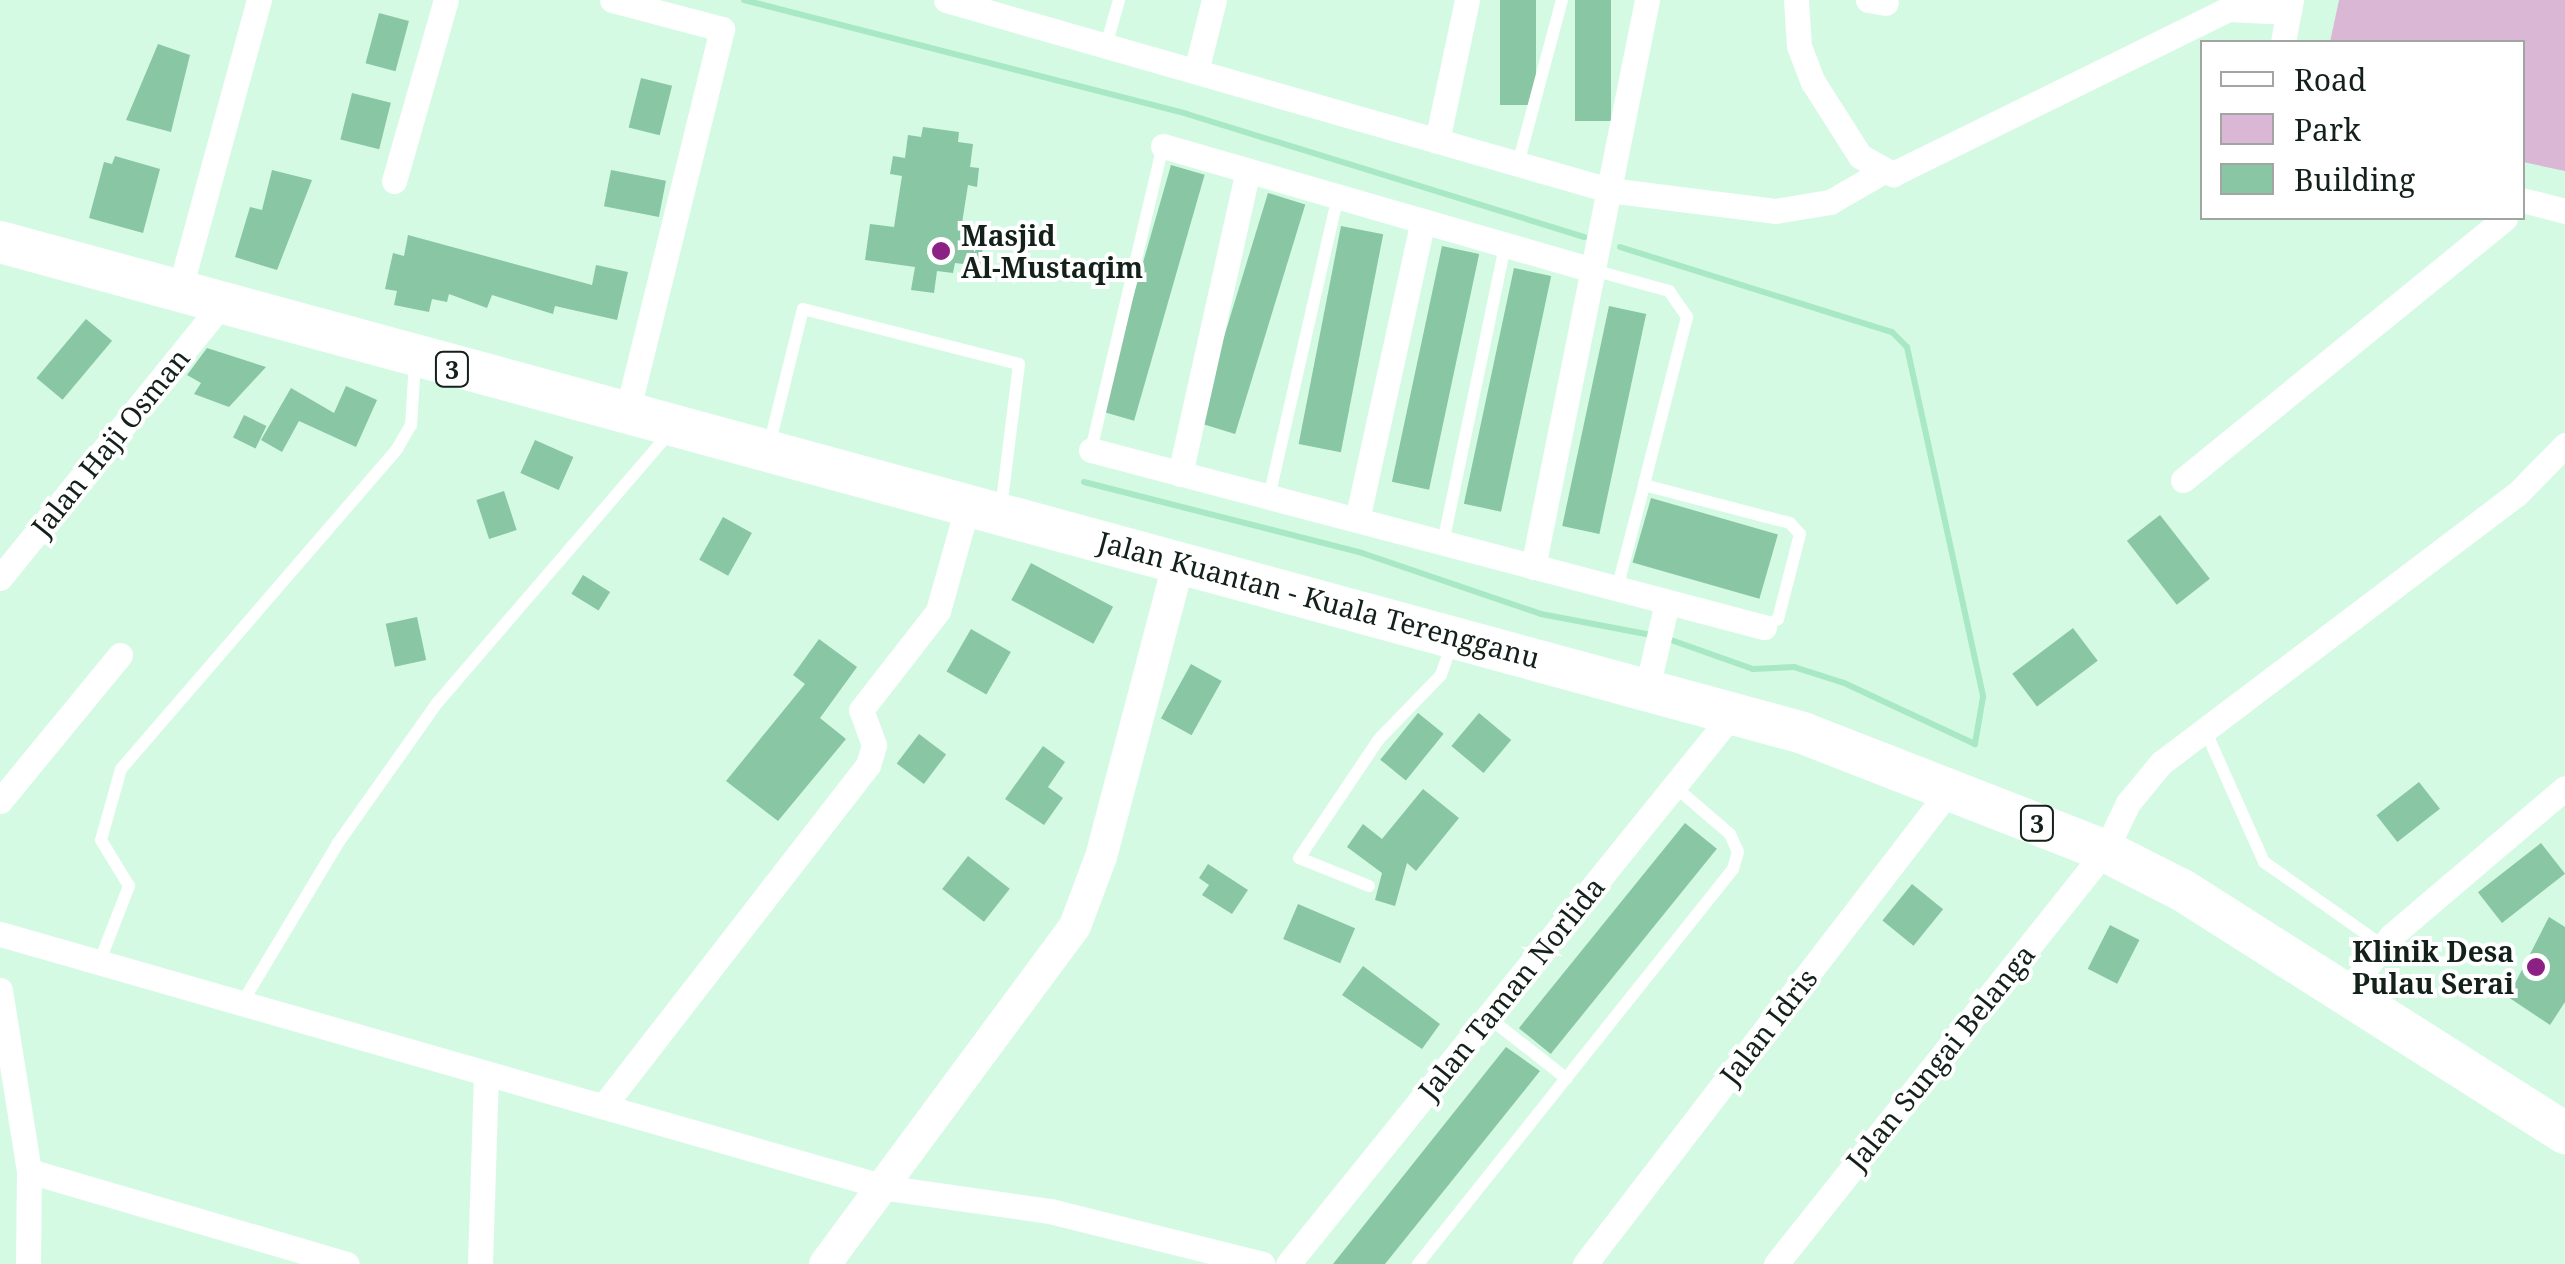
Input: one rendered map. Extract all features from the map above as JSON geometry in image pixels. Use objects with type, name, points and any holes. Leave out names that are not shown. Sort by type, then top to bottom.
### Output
[{"type":"highway","name":"Jalan Kuantan - Kuala Terengganu","points":[[0,242],[766,456],[1180,559],[1734,712],[1951,788],[2105,851],[2348,990],[2565,1133]]},
{"type":"street","points":[[179,292],[259,0]]},
{"type":"street","points":[[394,180],[446,0]]},
{"type":"street","points":[[612,0],[722,30],[626,418]]},
{"type":"street","points":[[946,0],[1026,11],[1106,46],[1609,190],[1775,211],[1830,202],[1882,172],[1917,168],[2201,10],[2290,6],[2283,40]]},
{"type":"street","points":[[1196,72],[1214,0]]},
{"type":"street","points":[[1437,141],[1467,0]]},
{"type":"street","points":[[1533,567],[1646,0]]},
{"type":"street","points":[[1796,0],[1799,46],[1812,82],[1860,156],[1882,172]]},
{"type":"street","points":[[1163,146],[1592,270]]},
{"type":"street","points":[[1180,474],[1248,171]]},
{"type":"street","points":[[2525,207],[2565,211]]},
{"type":"street","points":[[1357,520],[1423,220]]},
{"type":"street","points":[[2183,480],[2502,220]]},
{"type":"street","name":"Jalan Haji Osman","points":[[0,578],[221,305]]},
{"type":"street","name":"Jalan Sungai Belanga","points":[[1776,1264],[2105,851],[2128,803],[2161,763],[2516,495],[2565,445]]},
{"type":"street","points":[[1091,450],[1764,628]]},
{"type":"street","points":[[605,1104],[868,765],[874,744],[861,710],[938,611],[984,513]]},
{"type":"street","points":[[825,1264],[888,1188],[1075,926],[1099,864],[1180,559]]},
{"type":"street","points":[[1647,688],[1666,602]]},
{"type":"street","points":[[0,801],[120,655]]},
{"type":"street","name":"Jalan Taman Norlida","points":[[1288,1264],[1734,712]]},
{"type":"street","name":"Jalan Idris","points":[[1586,1264],[1951,788]]},
{"type":"street","points":[[2348,990],[2382,945],[2565,788]]},
{"type":"street","points":[[0,934],[888,1188],[1050,1211],[1262,1264]]},
{"type":"street","points":[[0,990],[29,1171],[28,1264]]},
{"type":"street","points":[[480,1264],[486,1074]]},
{"type":"street","points":[[29,1171],[347,1264]]},
{"type":"lane","points":[[1106,46],[1119,0]]},
{"type":"lane","points":[[1518,164],[1562,0]]},
{"type":"lane","points":[[1091,450],[1163,146]]},
{"type":"lane","points":[[1269,497],[1338,196]]},
{"type":"lane","points":[[1444,543],[1505,244]]},
{"type":"lane","points":[[1592,270],[1669,291],[1687,317],[1617,589]]},
{"type":"lane","points":[[766,456],[803,310],[1020,364],[984,513]]},
{"type":"lane","points":[[99,962],[130,886],[101,840],[121,770],[397,449],[411,425],[416,359]]},
{"type":"lane","points":[[242,1003],[338,842],[438,702],[672,430]]},
{"type":"lane","points":[[1644,485],[1790,524],[1800,534],[1778,619],[1764,628]]},
{"type":"lane","points":[[1370,886],[1299,858],[1380,739],[1441,676],[1454,635]]},
{"type":"lane","points":[[2206,730],[2264,862],[2382,945]]},
{"type":"lane","points":[[1418,1264],[1733,869],[1738,852],[1730,834],[1674,786]]},
{"type":"lane","points":[[1488,1017],[1567,1079]]},
{"type":"green space","points":[[2339,0],[2565,0],[2565,171],[2525,162],[2525,40],[2330,40]]},
{"type":"building","points":[[1500,0],[1536,0],[1536,105],[1500,105]]},
{"type":"building","points":[[1575,0],[1611,0],[1611,121],[1575,121]]},
{"type":"building","points":[[379,13],[409,21],[395,71],[366,63]]},
{"type":"building","points":[[158,44],[190,55],[171,132],[126,120]]},
{"type":"building","points":[[641,78],[672,86],[660,135],[629,127]]},
{"type":"building","points":[[352,93],[391,103],[379,149],[340,140]]},
{"type":"building","points":[[923,127],[959,132],[958,142],[973,144],[970,167],[979,168],[977,187],[968,185],[960,236],[984,240],[980,266],[955,263],[953,273],[937,271],[934,293],[911,290],[915,267],[865,260],[870,224],[894,227],[902,176],[890,174],[893,156],[905,158],[908,135],[921,137]]},
{"type":"building","points":[[115,156],[160,169],[143,233],[89,218],[104,162],[112,164]]},
{"type":"building","points":[[1171,165],[1205,175],[1134,421],[1100,411]]},
{"type":"building","points":[[272,170],[312,180],[277,270],[235,257],[250,207],[262,210]]},
{"type":"building","points":[[611,170],[666,181],[659,217],[604,206]]},
{"type":"building","points":[[1268,193],[1305,204],[1235,434],[1198,423]]},
{"type":"building","points":[[1341,226],[1383,234],[1341,452],[1299,444]]},
{"type":"building","points":[[408,235],[592,285],[596,265],[628,272],[617,320],[555,306],[553,314],[492,295],[487,308],[449,294],[447,302],[432,299],[429,312],[394,305],[397,291],[385,289],[393,253],[404,256]]},
{"type":"building","points":[[1442,246],[1479,254],[1429,490],[1392,482]]},
{"type":"building","points":[[1514,268],[1551,276],[1501,512],[1464,504]]},
{"type":"building","points":[[1609,306],[1646,314],[1599,534],[1562,526]]},
{"type":"building","points":[[86,319],[112,341],[63,400],[37,378]]},
{"type":"building","points":[[207,348],[266,367],[229,407],[194,394],[201,383],[187,375]]},
{"type":"building","points":[[346,386],[377,400],[356,447],[299,421],[282,452],[261,440],[291,388],[334,413]]},
{"type":"building","points":[[244,415],[266,426],[256,448],[233,437]]},
{"type":"building","points":[[535,440],[573,457],[559,490],[520,473]]},
{"type":"building","points":[[504,491],[517,530],[489,539],[476,500]]},
{"type":"building","points":[[1651,498],[1778,534],[1759,599],[1633,562]]},
{"type":"building","points":[[2160,515],[2210,579],[2177,605],[2127,541]]},
{"type":"building","points":[[723,517],[752,533],[728,576],[699,560]]},
{"type":"building","points":[[1031,563],[1113,607],[1093,644],[1011,600]]},
{"type":"building","points":[[583,575],[610,592],[598,611],[571,594]]},
{"type":"building","points":[[417,617],[426,660],[395,667],[386,624]]},
{"type":"building","points":[[2073,628],[2098,661],[2037,706],[2012,674]]},
{"type":"building","points":[[971,629],[1011,652],[986,694],[946,671]]},
{"type":"building","points":[[819,639],[857,667],[820,718],[846,739],[778,821],[726,781],[805,684],[793,675]]},
{"type":"building","points":[[1191,664],[1222,681],[1192,735],[1161,718]]},
{"type":"building","points":[[1418,713],[1444,734],[1406,780],[1380,760]]},
{"type":"building","points":[[1479,713],[1511,740],[1484,773],[1451,746]]},
{"type":"building","points":[[919,734],[946,754],[924,784],[897,764]]},
{"type":"building","points":[[1043,746],[1065,762],[1048,787],[1063,798],[1044,825],[1005,799]]},
{"type":"building","points":[[2419,782],[2440,809],[2397,842],[2376,815]]},
{"type":"building","points":[[1423,789],[1459,818],[1416,871],[1407,863],[1395,906],[1375,900],[1382,873],[1347,847],[1363,824],[1382,839]]},
{"type":"building","points":[[1685,823],[1717,849],[1551,1054],[1519,1028]]},
{"type":"building","points":[[2541,843],[2565,874],[2502,923],[2478,892]]},
{"type":"building","points":[[968,856],[1010,889],[984,922],[942,889]]},
{"type":"building","points":[[1208,864],[1248,890],[1232,914],[1202,895],[1209,885],[1199,878]]},
{"type":"building","points":[[1912,884],[1943,909],[1914,946],[1882,921]]},
{"type":"building","points":[[1298,904],[1355,928],[1340,963],[1283,939]]},
{"type":"building","points":[[2549,917],[2565,927],[2565,1002],[2550,1025],[2508,997]]},
{"type":"building","points":[[2110,925],[2139,940],[2117,984],[2088,969]]},
{"type":"building","points":[[1363,966],[1440,1024],[1422,1049],[1342,995]]},
{"type":"building","points":[[1506,1047],[1540,1071],[1385,1264],[1333,1264]]},
{"type":"waterway","points":[[744,0],[1187,114],[1584,237]]},
{"type":"waterway","points":[[1620,247],[1892,332],[1907,347],[1983,697],[1975,744],[1844,683],[1794,667],[1753,669],[1674,641]]},
{"type":"waterway","points":[[1084,482],[1362,553],[1541,614],[1646,634]]},
{"type":"place","name":"Masjid Al-Mustaqim","points":[[941,251]]},
{"type":"place","name":"Klinik Desa Pulau Serai","points":[[2536,967]]}]
